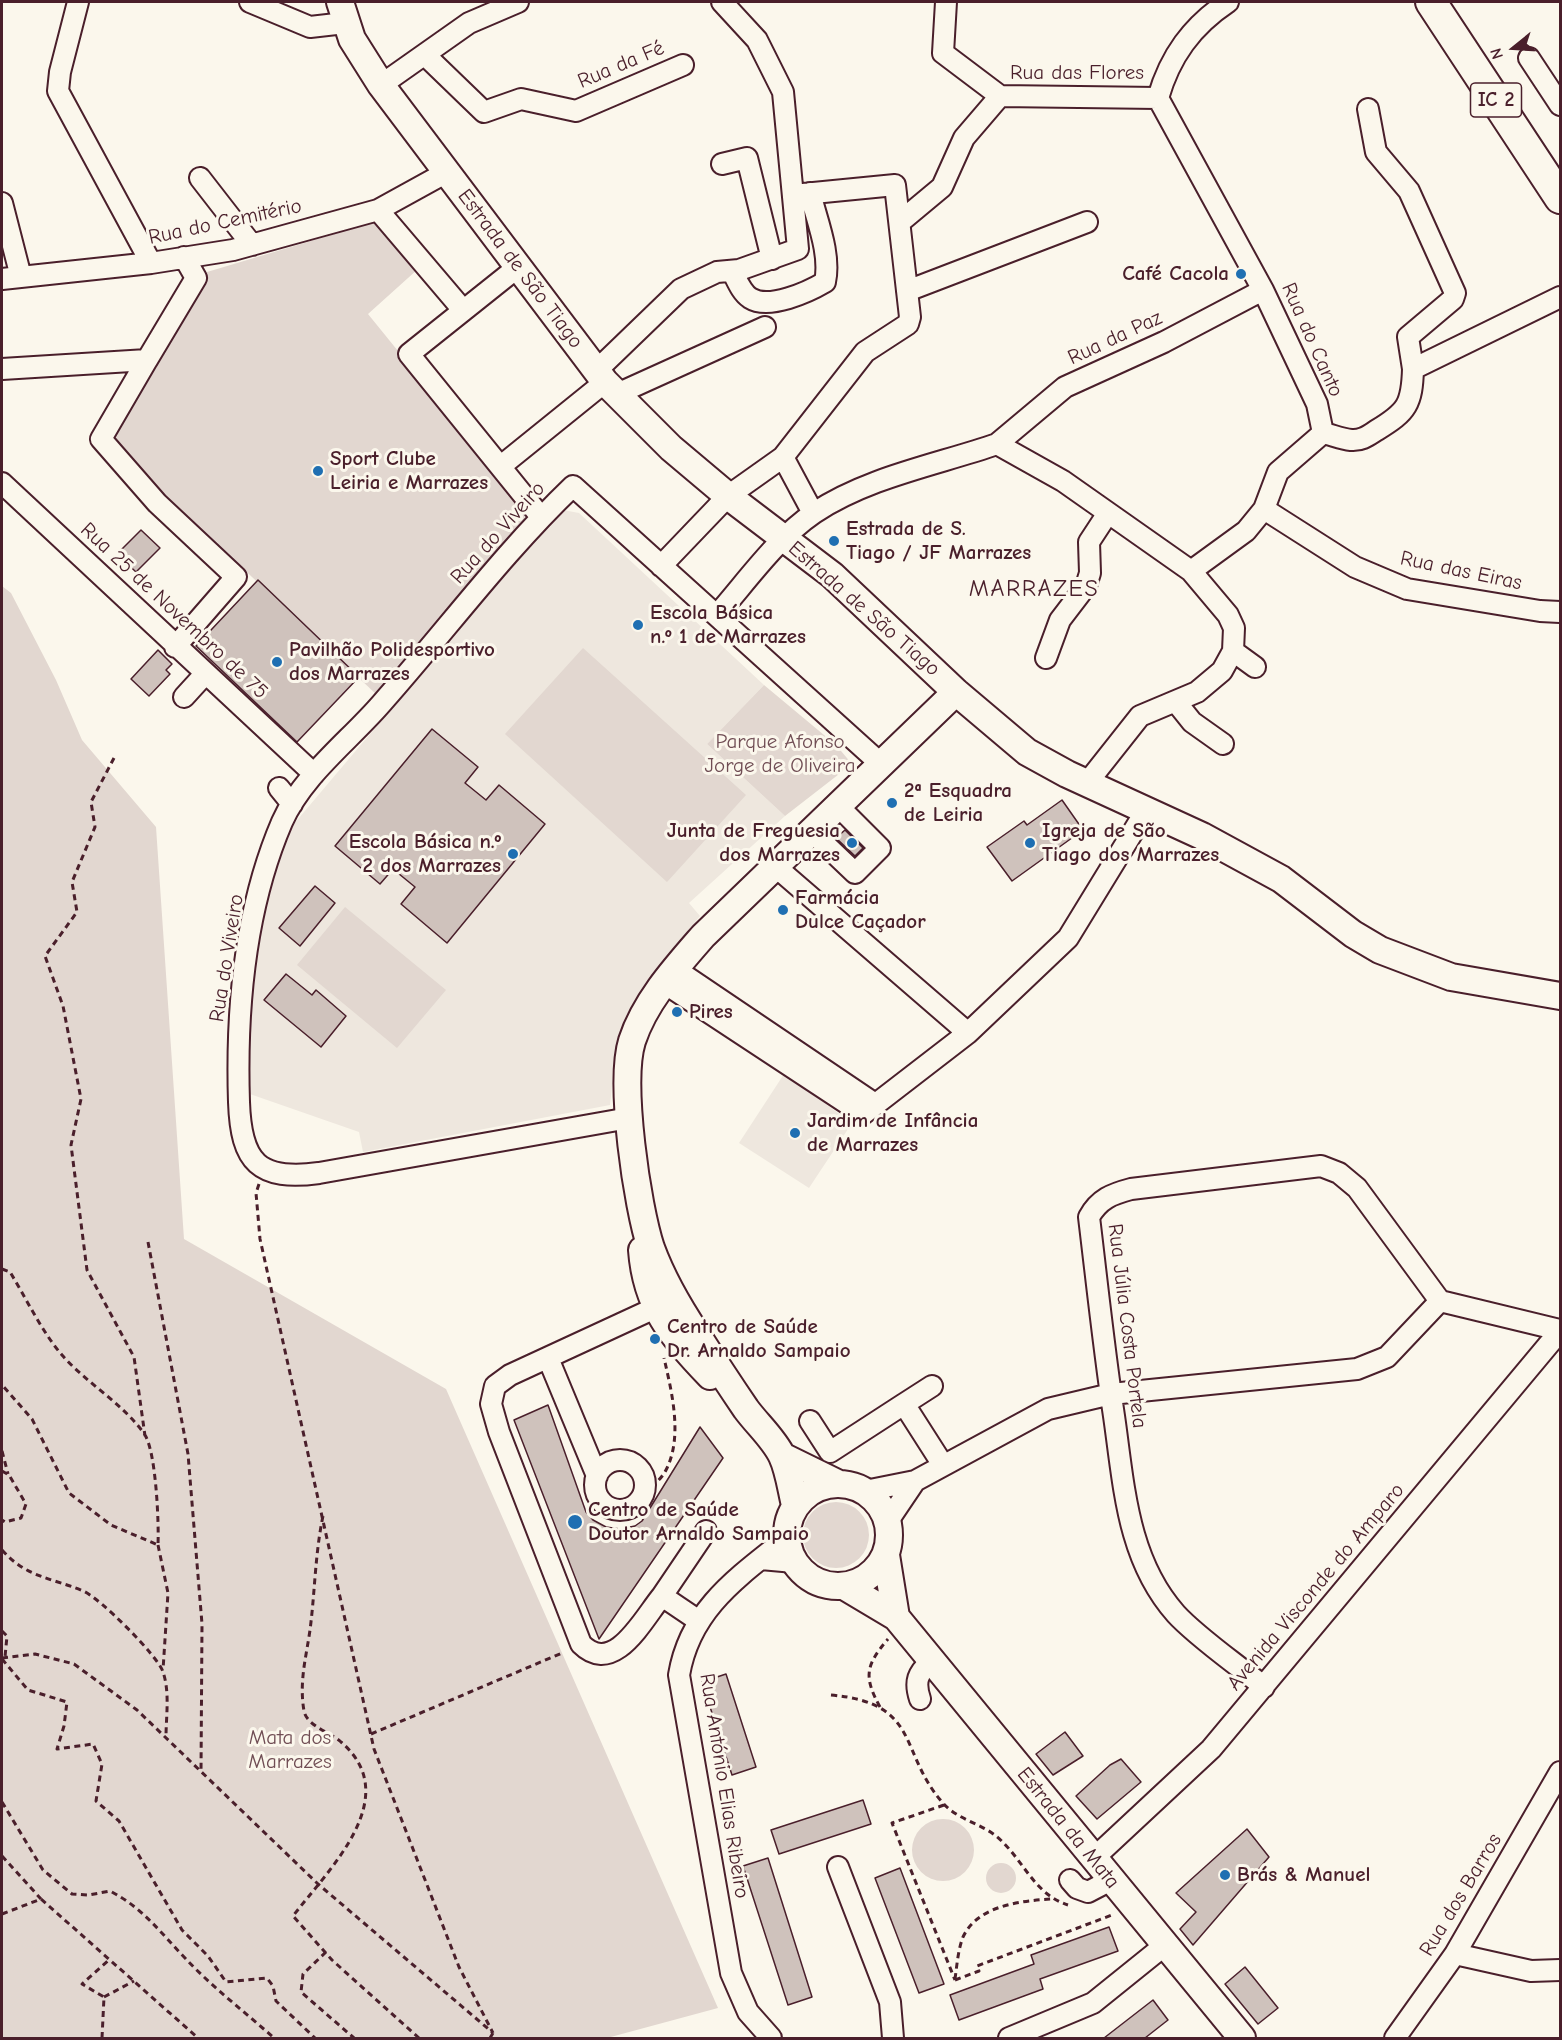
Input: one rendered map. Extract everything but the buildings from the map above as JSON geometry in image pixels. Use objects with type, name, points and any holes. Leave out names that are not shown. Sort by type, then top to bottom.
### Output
[{"type":"highway","name":"IC 2","points":[[1431,2],[1560,198]]},
{"type":"highway","name":"IC 2","points":[[1453,2],[1560,165]]},
{"type":"main road","name":"Estrada de São Tiago","points":[[343,12],[352,39],[381,85],[606,382],[671,448],[728,496],[832,575],[956,692],[1027,752],[1087,783],[1147,809],[1281,879],[1353,934],[1380,950],[1414,964],[1469,981],[1560,996]]},
{"type":"main road","points":[[795,1504],[782,1456],[666,1305],[644,1271],[643,1223],[629,1118],[627,1072],[632,1042],[647,1009],[669,976],[703,936],[956,692]]},
{"type":"main road","points":[[782,1456],[837,1483],[865,1491],[879,1504],[888,1521],[890,1538],[886,1555],[869,1576],[844,1586],[829,1586],[816,1581],[790,1550],[788,1525],[795,1504],[810,1491],[837,1483]]},
{"type":"main road","name":"Estrada da Mata","points":[[886,1555],[893,1627]]},
{"type":"main road","name":"Estrada da Mata","points":[[844,1586],[931,1660],[1242,2038]]},
{"type":"street","points":[[78,2],[60,72],[58,91],[152,263]]},
{"type":"street","points":[[250,2],[310,27],[343,12]]},
{"type":"street","points":[[381,85],[469,23],[518,2]]},
{"type":"street","points":[[722,2],[757,40],[783,92],[801,194],[828,269],[825,282],[787,297],[757,302],[748,297],[732,271]]},
{"type":"street","points":[[946,2],[942,53],[1000,96]]},
{"type":"street","name":"Rua das Flores","points":[[900,222],[942,188],[964,138],[1000,96],[1158,98],[1165,71],[1183,41],[1228,2]]},
{"type":"street","name":"Rua da Fé","points":[[425,55],[484,112],[521,99],[576,111],[683,65]]},
{"type":"street","points":[[1529,58],[1560,105]]},
{"type":"street","name":"Rua do Canto","points":[[1158,98],[1263,290],[1317,404],[1323,433]]},
{"type":"street","points":[[1191,571],[1246,531],[1264,509],[1278,472],[1323,433],[1352,440],[1362,439],[1400,416],[1406,408],[1412,388],[1413,369],[1408,337],[1453,299],[1455,293],[1409,191],[1376,152],[1368,109]]},
{"type":"street","points":[[722,164],[747,158],[772,259]]},
{"type":"street","name":"Rua do Cemitério","points":[[11,278],[152,263],[252,245],[378,210],[447,172]]},
{"type":"street","points":[[200,178],[252,245]]},
{"type":"street","points":[[801,194],[895,185],[908,291],[910,317],[908,324],[865,352],[783,457],[728,496],[661,566],[881,764]]},
{"type":"street","points":[[501,466],[606,382],[681,289],[717,272],[732,271],[798,249],[801,194]]},
{"type":"street","points":[[2,203],[11,278]]},
{"type":"street","points":[[378,210],[463,310]]},
{"type":"street","points":[[908,291],[1087,222]]},
{"type":"street","points":[[175,647],[236,577],[157,503],[101,439],[196,278],[184,257]]},
{"type":"street","points":[[518,267],[409,354],[541,517]]},
{"type":"street","name":"Rua da Paz","points":[[997,444],[1065,387],[1164,342],[1263,290]]},
{"type":"street","points":[[1413,369],[1560,297]]},
{"type":"street","points":[[606,382],[765,327]]},
{"type":"street","points":[[2,369],[147,360]]},
{"type":"street","points":[[717,615],[784,539],[813,513],[859,488],[997,444],[1063,481],[1191,571],[1228,615],[1234,628],[1233,651],[1222,671],[1209,683],[1176,702],[1140,716],[1087,783]]},
{"type":"street","points":[[783,457],[813,513]]},
{"type":"street","name":"Rua 25 de Novembro de 75","points":[[2,483],[205,675],[314,774]]},
{"type":"street","name":"Rua do Viveiro","points":[[265,1170],[248,1152],[240,1129],[238,1063],[242,991],[254,916],[270,856],[292,804],[314,774],[380,706],[541,517],[573,486],[661,566]]},
{"type":"street","name":"Rua das Eiras","points":[[1264,509],[1355,567],[1407,589],[1540,611],[1560,612]]},
{"type":"street","points":[[1046,658],[1060,620],[1086,586],[1090,573],[1089,542],[1108,513]]},
{"type":"street","points":[[1233,651],[1255,667]]},
{"type":"street","points":[[184,697],[205,675]]},
{"type":"street","points":[[1176,702],[1192,722],[1223,744]]},
{"type":"street","points":[[279,788],[292,804]]},
{"type":"street","points":[[813,832],[855,873],[880,848],[838,806]]},
{"type":"street","points":[[669,976],[863,1114],[968,1033],[1068,938],[1147,809]]},
{"type":"street","points":[[776,867],[968,1033]]},
{"type":"street","points":[[265,1170],[293,1176],[320,1173],[629,1118]]},
{"type":"street","name":"Rua Júlia Costa Portela","points":[[1264,1687],[1176,1614],[1146,1570],[1128,1515],[1089,1217],[1096,1204],[1112,1194],[1131,1189],[1321,1166],[1339,1173],[1357,1188],[1440,1301]]},
{"type":"street","points":[[865,1491],[915,1481],[1047,1409],[1111,1394],[1357,1369],[1387,1357],[1440,1301],[1560,1330]]},
{"type":"street","points":[[666,1305],[501,1380],[491,1394],[491,1404],[581,1644],[589,1652],[598,1656],[619,1650],[662,1596],[706,1531]]},
{"type":"street","name":"Avenida Visconde do Amparo","points":[[1093,1859],[1210,1749],[1560,1330]]},
{"type":"street","points":[[548,1358],[597,1476],[597,1496],[609,1508],[625,1510],[633,1507],[643,1494],[644,1478],[634,1465],[627,1461],[611,1462],[604,1466],[597,1476]]},
{"type":"street","points":[[810,1421],[830,1452],[932,1386]]},
{"type":"street","points":[[904,1404],[943,1465]]},
{"type":"street","points":[[888,1521],[915,1481]]},
{"type":"street","name":"Rua António Elias Ribeiro","points":[[771,2038],[748,2012],[731,1973],[684,1715],[679,1675],[686,1645],[699,1621],[731,1582],[761,1559],[790,1550]]},
{"type":"street","points":[[662,1596],[699,1621]]},
{"type":"street","points":[[920,1699],[916,1687],[919,1672],[931,1660]]},
{"type":"street","name":"Rua dos Barros","points":[[1395,2038],[1455,1954],[1560,1772]]},
{"type":"street","points":[[838,1867],[890,2002],[893,2038]]},
{"type":"street","points":[[1070,1880],[1077,1888],[1088,1892],[1116,1887]]},
{"type":"street","points":[[1009,2038],[1093,2003],[1165,1945]]},
{"type":"street","points":[[1455,1954],[1531,1971],[1560,1970]]},
{"type":"path","points":[[114,758],[91,802],[95,827],[72,882],[77,912],[45,956],[63,1006],[81,1099],[71,1145],[87,1270],[134,1357],[154,1476],[159,1524],[158,1545],[168,1593],[163,1672],[166,1695],[166,1737]]},
{"type":"path","points":[[265,1170],[256,1193],[260,1239],[374,1749],[459,1966],[493,2033]]},
{"type":"path","points":[[148,1242],[188,1454],[202,1624],[201,1772]]},
{"type":"path","points":[[2,1269],[10,1272],[62,1354],[146,1436]]},
{"type":"path","points":[[643,1494],[666,1471],[674,1436],[672,1396],[663,1351]]},
{"type":"path","points":[[2,1385],[32,1419],[69,1493],[111,1525],[158,1545]]},
{"type":"path","points":[[2,1451],[9,1476],[26,1504],[21,1518],[5,1522],[2,1520]]},
{"type":"path","points":[[2,1471],[9,1476]]},
{"type":"path","points":[[323,1513],[309,1631],[302,1668],[304,1713],[312,1724],[328,1731],[344,1743],[362,1763],[367,1782],[364,1807],[349,1845],[293,1916],[326,1952],[419,2038]]},
{"type":"path","points":[[2,1550],[15,1565],[41,1578],[85,1592],[119,1618],[130,1634],[154,1655],[163,1672]]},
{"type":"path","points":[[893,1627],[873,1656],[868,1669],[868,1682],[881,1709],[907,1735],[931,1789],[944,1805],[998,1838],[1034,1883],[1053,1899],[1076,1907]]},
{"type":"path","points":[[2,1631],[6,1636],[3,1658],[28,1690],[67,1702],[64,1726],[57,1749],[93,1744],[102,1764],[96,1801],[119,1821],[182,1930],[208,1956],[226,1982],[267,1978],[273,1986],[276,2001],[315,2038]]},
{"type":"path","points":[[371,1734],[562,1653]]},
{"type":"path","points":[[3,1658],[35,1654],[74,1664],[137,1710],[318,1884],[493,2033]]},
{"type":"path","points":[[831,1695],[856,1697],[881,1709]]},
{"type":"path","points":[[2,1802],[43,1870],[72,1894],[89,1895],[110,1891],[128,1900],[164,1932],[184,1957],[274,2038]]},
{"type":"path","points":[[944,1805],[892,1823],[955,1980]]},
{"type":"path","points":[[2,1856],[40,1899],[198,2038]]},
{"type":"path","points":[[955,1980],[979,1971],[977,1966],[1115,1915],[1106,1905],[1116,1887]]},
{"type":"path","points":[[2,1914],[40,1899]]},
{"type":"path","points":[[955,1980],[962,1941],[972,1925],[991,1912],[1013,1903],[1053,1899]]},
{"type":"path","points":[[326,1952],[303,1974],[301,1992],[354,2038]]},
{"type":"path","points":[[104,1997],[82,1984],[110,1960]]},
{"type":"path","points":[[104,1997],[134,1981]]},
{"type":"path","points":[[102,2038],[104,1997]]},
{"type":"path","points":[[490,2038],[493,2033]]},
{"type":"shaded area","name":"Escola Básica n.º 2 dos Marrazes","points":[[563,510],[579,513],[764,685],[707,744],[785,816],[689,903],[700,916],[650,979],[623,1023],[616,1049],[610,1105],[363,1152],[359,1132],[247,1093],[246,1068],[250,1000],[261,931],[272,882],[293,825],[512,566],[550,516]]},
{"type":"shaded area","name":"Jardim de Infância de Marrazes","points":[[784,1074],[852,1123],[809,1188],[739,1143]]},
{"type":"green space","name":"Sport Clube Leiria e Marrazes","points":[[378,221],[418,269],[368,314],[527,510],[523,522],[378,696],[108,441],[207,272]]},
{"type":"green space","name":"Mata dos Marrazes","points":[[2,586],[11,593],[56,680],[82,740],[156,827],[184,1239],[446,1389],[718,2008],[607,2038],[2,2038]]},
{"type":"green space","points":[[583,648],[746,795],[667,882],[505,734]]},
{"type":"green space","name":"Parque Afonso Jorge de Oliveira","points":[[764,685],[836,745],[852,764],[785,816],[707,744]]},
{"type":"green space","points":[[345,907],[446,990],[397,1048],[297,965]]},
{"type":"green space","points":[[829,1502],[843,1502],[855,1507],[864,1516],[869,1535],[867,1548],[860,1559],[843,1568],[829,1568],[817,1563],[808,1554],[803,1542],[803,1528],[808,1516],[817,1507]]},
{"type":"green space","points":[[937,1819],[949,1819],[965,1828],[972,1838],[974,1850],[972,1862],[965,1872],[949,1881],[937,1881],[926,1876],[917,1867],[912,1856],[912,1844],[917,1833],[926,1824]]},
{"type":"green space","points":[[1001,1863],[1012,1867],[1016,1878],[1012,1889],[1001,1893],[990,1889],[986,1878],[990,1867]]},
{"type":"place","name":"Café Cacola","points":[[1241,274]]},
{"type":"place","name":"Sport Clube Leiria e Marrazes","points":[[318,471]]},
{"type":"place","name":"Estrada de S. Tiago / JF Marrazes","points":[[834,541]]},
{"type":"place","name":"Escola Básica n.º 1 de Marrazes","points":[[638,625]]},
{"type":"place","name":"Pavilhão Polidesportivo dos Marrazes","points":[[277,662]]},
{"type":"place","name":"2ª Esquadra de Leiria","points":[[892,803]]},
{"type":"place","name":"Junta de Freguesia dos Marrazes","points":[[852,843]]},
{"type":"place","name":"Igreja de São Tiago dos Marrazes","points":[[1030,843]]},
{"type":"place","name":"Escola Básica n.º 2 dos Marrazes","points":[[513,854]]},
{"type":"place","name":"Farmácia Dulce Caçador","points":[[783,910]]},
{"type":"place","name":"Pires","points":[[677,1012]]},
{"type":"place","name":"Jardim de Infância de Marrazes","points":[[795,1133]]},
{"type":"place","name":"Centro de Saúde Dr. Arnaldo Sampaio","points":[[655,1339]]},
{"type":"place","name":"Centro de Saúde Doutor Arnaldo Sampaio","points":[[575,1522]]},
{"type":"place","name":"Brás & Manuel","points":[[1225,1875]]},
{"type":"district","name":"MARRAZES","points":[[1034,589]]}]
